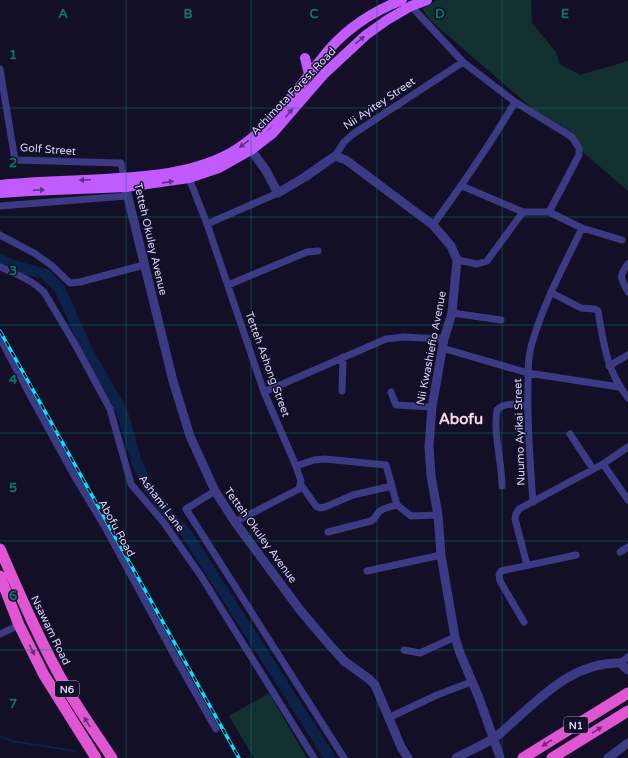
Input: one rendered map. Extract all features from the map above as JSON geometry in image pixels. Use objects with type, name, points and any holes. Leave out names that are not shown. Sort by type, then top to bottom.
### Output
[{"type":"highway","name":"Nsawam Road","points":[[0,549],[30,619],[67,690],[112,758]]},
{"type":"highway","name":"N6","points":[[0,576],[19,625],[58,698],[96,758]]},
{"type":"highway","points":[[19,625],[30,619]]},
{"type":"highway","name":"N1","points":[[523,758],[628,693]]},
{"type":"highway","name":"N1","points":[[552,758],[628,711]]},
{"type":"main road","name":"Achimota Forest Road","points":[[0,185],[126,187],[162,174],[188,169],[222,157],[232,152],[257,134],[276,114],[322,57],[350,30],[372,14],[402,0]]},
{"type":"main road","name":"Achimota Forest Road","points":[[0,193],[30,190],[126,187],[190,178],[220,168],[251,150],[273,133],[305,95],[344,54],[380,25],[411,6],[427,0]]},
{"type":"main road","points":[[305,58],[309,74]]},
{"type":"street","points":[[411,6],[463,62],[515,102],[570,136],[576,142],[580,151],[579,155],[549,212]]},
{"type":"street","name":"Nii Ayitey Street","points":[[207,224],[278,193],[305,177],[335,156],[344,142],[353,134],[463,62]]},
{"type":"street","name":"Golf Street","points":[[0,69],[15,160],[122,163],[126,187]]},
{"type":"street","points":[[433,225],[462,186],[490,144],[515,102]]},
{"type":"street","points":[[251,150],[278,193]]},
{"type":"street","points":[[335,156],[346,160],[433,225],[451,246],[457,260],[477,264],[487,261],[523,212]]},
{"type":"street","name":"Tetteh Ashong Street","points":[[190,178],[264,392],[296,466],[301,485]]},
{"type":"street","points":[[462,186],[523,212],[549,212],[582,228],[622,240]]},
{"type":"street","points":[[0,206],[126,187]]},
{"type":"street","name":"Tetteh Okuley Avenue","points":[[126,187],[173,381],[190,436],[215,491],[235,522],[300,610],[344,661],[369,679],[374,685],[401,747],[408,758]]},
{"type":"street","name":"Nuumo Ayikai Street","points":[[533,502],[527,406],[528,373],[532,341],[582,228]]},
{"type":"street","points":[[0,235],[40,257],[51,265],[67,282],[73,284],[144,265]]},
{"type":"street","points":[[228,285],[307,252],[318,251]]},
{"type":"street","name":"Nii Kwashiefio Avenue","points":[[457,260],[452,313],[443,343],[432,407],[429,446],[431,476],[438,515],[440,555],[455,637],[500,757]]},
{"type":"street","points":[[628,264],[621,273],[620,278],[628,292]]},
{"type":"street","name":"Ashami Lane","points":[[0,267],[29,280],[44,292],[76,346],[110,409],[131,484],[164,523],[201,576],[314,758]]},
{"type":"street","points":[[552,293],[581,308],[595,309],[598,311],[609,366],[619,387],[628,398]]},
{"type":"street","points":[[452,313],[501,320]]},
{"type":"street","points":[[264,392],[386,338],[404,337],[443,343],[528,373],[619,387]]},
{"type":"street","name":"Abofu Road","points":[[0,338],[75,476],[106,527],[179,664],[216,729]]},
{"type":"street","points":[[609,366],[628,355]]},
{"type":"street","points":[[342,391],[343,357]]},
{"type":"street","points":[[392,392],[396,405],[432,407]]},
{"type":"street","points":[[502,486],[502,470],[497,441],[497,410],[499,407],[512,404],[527,406]]},
{"type":"street","points":[[570,434],[593,469]]},
{"type":"street","points":[[527,564],[516,519],[516,514],[519,509],[603,464],[628,447]]},
{"type":"street","points":[[296,466],[314,460],[325,459],[386,465],[397,505],[411,516],[438,515]]},
{"type":"street","points":[[603,464],[628,500]]},
{"type":"street","points":[[235,522],[299,489],[301,485],[316,506],[320,508],[353,495],[392,486]]},
{"type":"street","points":[[215,491],[186,509],[344,758]]},
{"type":"street","points":[[328,532],[371,521],[376,518],[378,513],[382,510],[397,505]]},
{"type":"street","points":[[620,552],[628,547]]},
{"type":"street","points":[[367,571],[440,555]]},
{"type":"street","points":[[524,622],[500,581],[499,575],[501,571],[527,564],[576,555]]},
{"type":"street","points":[[0,634],[19,625]]},
{"type":"street","points":[[404,650],[420,653],[455,637]]},
{"type":"street","points":[[620,663],[628,657]]},
{"type":"street","points":[[456,758],[494,738],[567,676],[610,662],[620,663],[628,670]]},
{"type":"street","points":[[388,718],[437,695],[471,682]]},
{"type":"street","points":[[608,758],[628,743]]},
{"type":"green space","points":[[437,0],[531,0],[532,23],[556,52],[560,64],[580,75],[628,61],[628,191],[431,21],[422,9]]},
{"type":"green space","points":[[269,693],[307,758],[254,758],[229,716]]},
{"type":"waterway","points":[[0,259],[11,265],[45,274],[60,289],[88,352],[122,411],[136,460],[148,487],[169,515],[186,533],[330,758]]},
{"type":"waterway","points":[[0,736],[12,741],[75,751]]},
{"type":"railway","points":[[0,331],[239,758]]},
{"type":"district","name":"Abofu","points":[[461,419]]}]
